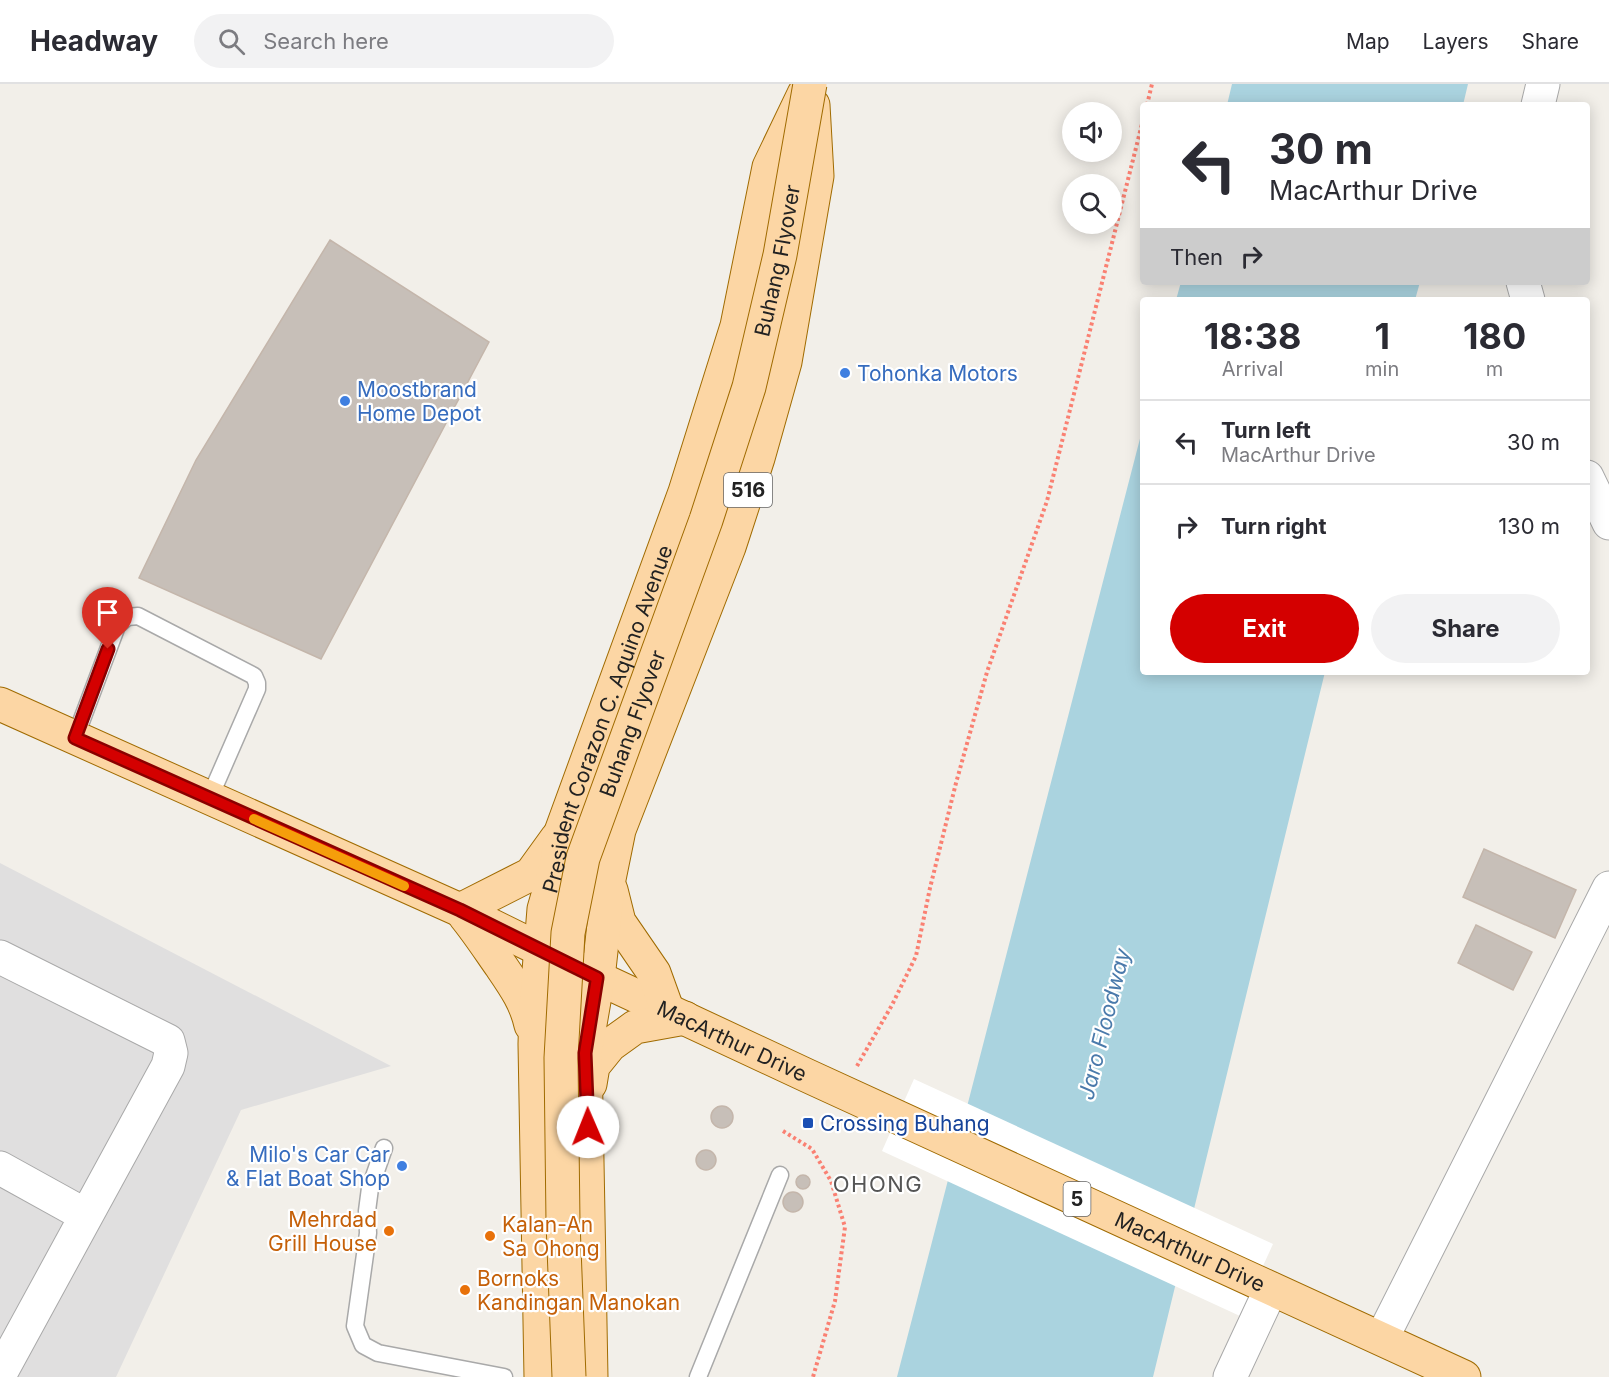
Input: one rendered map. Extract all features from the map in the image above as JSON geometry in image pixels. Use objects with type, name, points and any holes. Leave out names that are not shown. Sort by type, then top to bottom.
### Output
[{"type":"main road","name":"President Corazon C. Aquino Avenue","points":[[541,1377],[535,1044],[544,909],[557,864],[561,832],[660,561],[707,424],[737,326],[769,167],[810,84]]},
{"type":"main road","name":"516","points":[[597,978],[609,879],[619,830],[729,547],[758,458],[785,362],[817,176],[810,84]]},
{"type":"main road","name":"Buhang Flyover","points":[[569,1377],[563,1222],[561,1058],[568,933],[583,858],[706,520],[749,387],[780,255],[810,84]]},
{"type":"main road","name":"MacArthur Drive","points":[[0,704],[460,910],[597,978],[1464,1377]]},
{"type":"main road","points":[[535,1044],[527,1009],[514,984],[460,910],[531,874],[561,832]]},
{"type":"main road","points":[[588,1105],[593,1066],[610,1045],[635,1028],[676,1013],[654,973],[619,922],[609,879]]},
{"type":"main road","points":[[591,1377],[588,1105],[585,1053],[597,978]]},
{"type":"street","points":[[1539,102],[1543,84]]},
{"type":"street","points":[[1590,483],[1609,523]]},
{"type":"street","points":[[1382,1338],[1609,888]]},
{"type":"street","points":[[0,957],[168,1041],[171,1053],[168,1066],[0,1374]]},
{"type":"street","points":[[0,1168],[85,1215]]},
{"type":"street","points":[[1230,1377],[1263,1285]]},
{"type":"lane","points":[[75,738],[117,626],[127,617],[138,616],[254,676],[257,682],[257,689],[209,799]]},
{"type":"lane","points":[[384,1148],[370,1188],[367,1211],[368,1233],[355,1326],[363,1345],[378,1353],[504,1377]]},
{"type":"lane","points":[[698,1377],[780,1175]]},
{"type":"path","points":[[1148,102],[1152,84]]},
{"type":"path","points":[[842,1091],[892,1005],[916,956],[956,783],[987,672],[1047,501],[1140,132]]},
{"type":"path","points":[[783,1131],[812,1149],[831,1181],[845,1227],[835,1301],[813,1377]]},
{"type":"shaded area","points":[[0,863],[391,1066],[241,1110],[116,1377],[0,1377]]},
{"type":"water","points":[[1232,84],[1468,84],[1464,102],[1228,102]]},
{"type":"water","points":[[1180,285],[1419,285],[1416,297],[1177,297]]},
{"type":"water","name":"Jaro Floodway","points":[[1140,439],[1140,675],[1324,675],[1153,1377],[897,1377]]},
{"type":"pier","points":[[914,1079],[1273,1244],[1240,1316],[882,1151]]},
{"type":"building","name":"Moostbrand Home Depot","points":[[330,240],[489,342],[321,659],[139,578],[196,460]]},
{"type":"building","points":[[1484,849],[1576,890],[1555,938],[1463,897]]},
{"type":"building","points":[[1476,925],[1532,952],[1513,990],[1458,963]]},
{"type":"building","points":[[722,1106],[730,1109],[733,1117],[730,1125],[722,1128],[714,1125],[711,1117],[714,1109]]},
{"type":"building","points":[[706,1150],[713,1153],[716,1160],[713,1167],[706,1170],[699,1167],[696,1160],[699,1153]]},
{"type":"building","points":[[803,1175],[808,1177],[810,1182],[808,1187],[803,1189],[798,1187],[796,1182],[798,1177]]},
{"type":"building","points":[[793,1192],[800,1195],[803,1202],[800,1209],[793,1212],[786,1209],[783,1202],[786,1195]]},
{"type":"slow traffic","points":[[254,819],[404,886]]},
{"type":"place","name":"Tohonka Motors","points":[[845,373]]},
{"type":"place","name":"Moostbrand Home Depot","points":[[345,401]]},
{"type":"place","name":"Crossing Buhang","points":[[808,1123]]},
{"type":"place","name":"Milo's Car Car & Flat Boat Shop","points":[[402,1166]]},
{"type":"place","name":"Mehrdad Grill House","points":[[389,1231]]},
{"type":"place","name":"Kalan-An Sa Ohong","points":[[490,1236]]},
{"type":"place","name":"Bornoks Kandingan Manokan","points":[[465,1290]]},
{"type":"district","name":"OHONG","points":[[878,1184]]},
{"type":"route","points":[[108,649],[75,738],[460,910],[597,978],[585,1053],[588,1127]]}]
